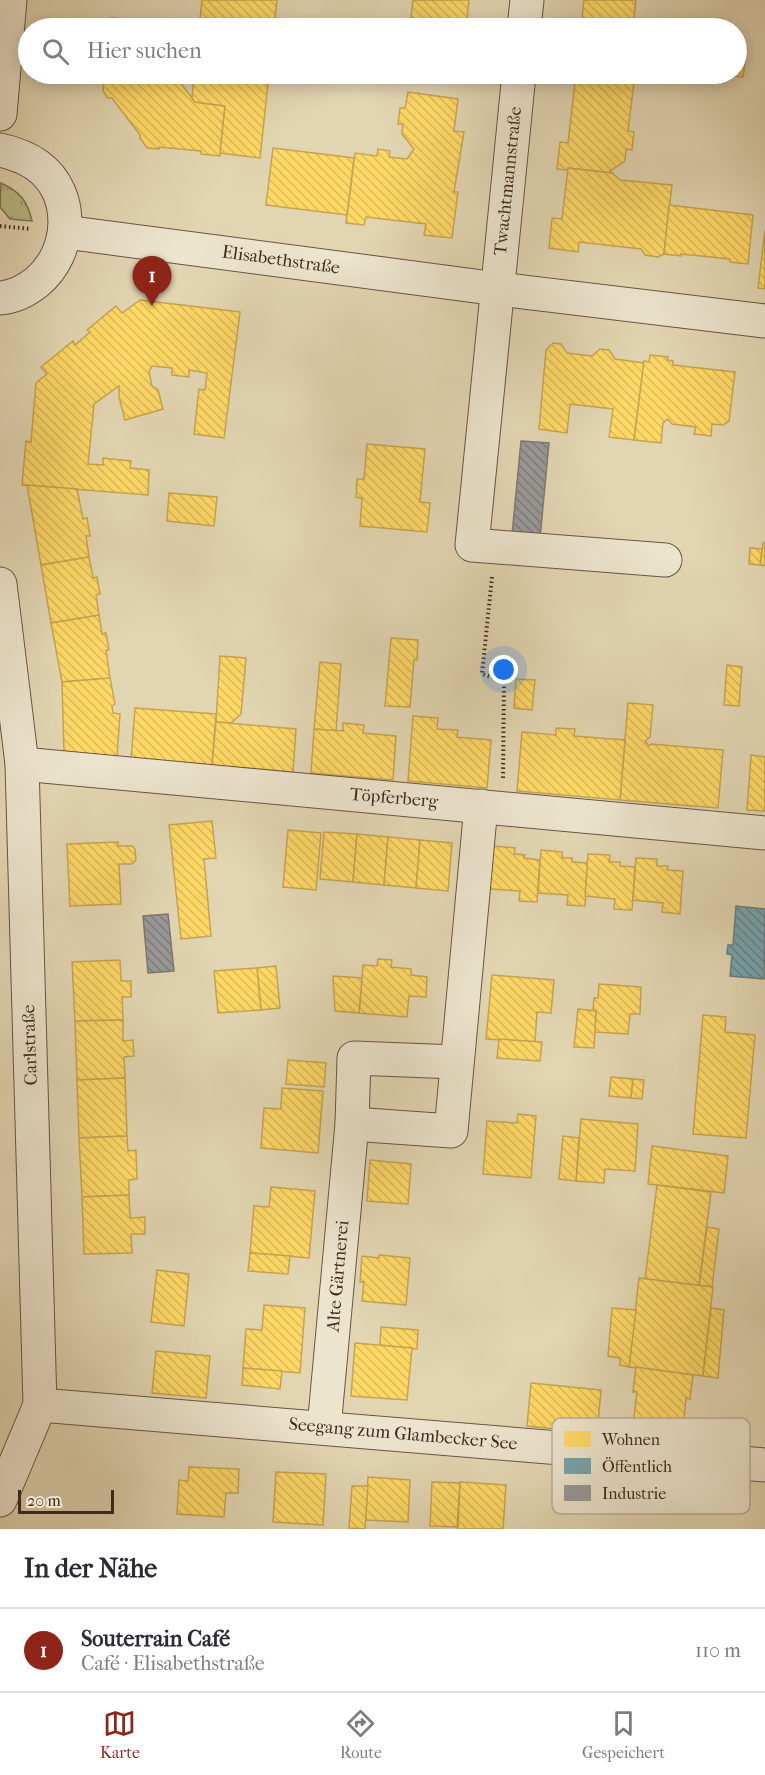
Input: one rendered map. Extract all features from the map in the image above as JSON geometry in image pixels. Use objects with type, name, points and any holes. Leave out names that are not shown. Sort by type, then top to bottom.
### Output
[{"type":"street","points":[[0,114],[10,0]]},
{"type":"street","points":[[525,18],[527,0]]},
{"type":"street","name":"Twachtmannstraße","points":[[498,289],[518,84]]},
{"type":"street","points":[[0,150],[20,155],[40,167],[55,185],[64,207],[65,232],[60,254],[47,274],[28,289],[6,298],[0,298]]},
{"type":"street","name":"Elisabethstraße","points":[[65,232],[498,289],[765,321]]},
{"type":"street","points":[[498,289],[483,546],[665,560]]},
{"type":"street","name":"Carlstraße","points":[[0,584],[22,764],[40,1405],[0,1500]]},
{"type":"street","name":"Töpferberg","points":[[22,764],[765,833]]},
{"type":"street","points":[[352,1124],[451,1131],[481,806]]},
{"type":"street","name":"Alte Gärtnerei","points":[[324,1428],[352,1124],[354,1058],[456,1062]]},
{"type":"street","name":"Seegang zum Glambecker See","points":[[40,1405],[552,1447]]},
{"type":"street","name":"Seegang zum Glambecker See","points":[[750,1464],[765,1465]]},
{"type":"path","points":[[0,226],[30,229]]},
{"type":"path","points":[[483,546],[482,674],[504,681],[503,773]]},
{"type":"green space","points":[[1,183],[22,198],[28,207],[32,221],[10,219],[0,207]]},
{"type":"building: Wohnen","points":[[202,0],[277,0],[275,18],[200,18]]},
{"type":"building: Wohnen","points":[[413,0],[469,0],[467,18],[411,18]]},
{"type":"building: Wohnen","points":[[584,0],[636,0],[634,18],[582,18]]},
{"type":"building: Wohnen","points":[[104,84],[182,84],[195,102],[225,106],[220,156],[201,154],[201,151],[147,148],[112,98],[108,98],[103,91]]},
{"type":"building: Wohnen","points":[[193,84],[268,84],[260,158],[220,153],[225,106],[195,102],[192,98]]},
{"type":"building: Wohnen","points":[[575,84],[634,84],[628,131],[634,132],[632,150],[626,149],[625,161],[610,171],[612,173],[557,169],[560,142],[568,143]]},
{"type":"building: Wohnen","points":[[408,92],[458,99],[454,131],[464,132],[454,192],[458,192],[452,238],[424,235],[426,224],[366,217],[364,225],[346,223],[355,153],[377,156],[378,149],[390,151],[389,157],[407,159],[414,149],[402,134],[403,124],[398,124],[400,108],[405,108]]},
{"type":"building: Wohnen","points":[[273,148],[354,158],[347,215],[266,205]]},
{"type":"building: Wohnen","points":[[568,168],[612,173],[620,180],[672,185],[664,254],[658,257],[645,255],[641,249],[579,242],[578,252],[549,248],[552,218],[562,219]]},
{"type":"building: Wohnen","points":[[669,205],[753,215],[748,264],[730,262],[730,259],[664,254]]},
{"type":"building: Wohnen","points":[[765,230],[765,289],[758,288]]},
{"type":"building: Wohnen","points":[[140,300],[240,312],[224,438],[194,434],[199,389],[205,390],[207,373],[189,370],[189,377],[172,375],[172,368],[152,366],[149,372],[152,386],[158,390],[163,409],[125,420],[119,397],[119,386],[94,404],[88,464],[103,465],[103,458],[131,461],[130,468],[149,470],[148,495],[22,485],[26,441],[31,442],[36,383],[47,374],[41,367],[73,341],[75,345],[90,332],[87,330],[116,306],[122,313]]},
{"type":"building: Wohnen","points":[[553,343],[561,344],[567,353],[592,356],[600,349],[609,350],[615,359],[644,363],[634,440],[609,437],[613,409],[570,404],[567,433],[539,429],[546,350]]},
{"type":"building: Wohnen","points":[[650,355],[668,357],[667,360],[673,361],[673,365],[735,372],[729,421],[723,425],[712,424],[711,436],[694,434],[696,427],[672,424],[668,419],[663,423],[661,443],[634,440],[644,361],[649,362]]},
{"type":"building: Wohnen","points":[[367,444],[425,449],[420,502],[430,503],[427,532],[360,526],[362,498],[356,497],[357,479],[364,479]]},
{"type":"building: Wohnen","points":[[27,485],[77,489],[83,519],[87,518],[90,536],[86,536],[89,557],[41,565]]},
{"type":"building: Wohnen","points":[[169,493],[217,497],[214,526],[167,521]]},
{"type":"building: Wohnen","points":[[763,543],[765,543],[765,566],[760,565]]},
{"type":"building: Wohnen","points":[[750,548],[762,549],[760,565],[749,564]]},
{"type":"building: Wohnen","points":[[89,557],[93,578],[97,577],[100,594],[96,595],[99,615],[51,623],[41,565]]},
{"type":"building: Wohnen","points":[[99,615],[102,634],[106,633],[109,650],[106,650],[110,678],[62,682],[51,623]]},
{"type":"building: Wohnen","points":[[391,638],[418,640],[410,707],[385,706]]},
{"type":"building: Wohnen","points":[[220,656],[246,658],[241,714],[231,723],[216,722]]},
{"type":"building: Wohnen","points":[[320,662],[341,664],[336,731],[314,729]]},
{"type":"building: Wohnen","points":[[727,665],[742,667],[739,706],[724,705]]},
{"type":"building: Wohnen","points":[[110,678],[115,704],[112,706],[113,713],[120,714],[117,757],[64,753],[62,682]]},
{"type":"building: Wohnen","points":[[516,679],[535,680],[532,710],[514,708]]},
{"type":"building: Wohnen","points":[[628,703],[653,705],[650,737],[645,741],[649,746],[651,744],[723,750],[718,808],[620,800]]},
{"type":"building: Wohnen","points":[[135,708],[216,714],[212,765],[131,759]]},
{"type":"building: Wohnen","points":[[413,716],[438,718],[437,729],[458,730],[457,737],[491,740],[487,788],[408,781]]},
{"type":"building: Wohnen","points":[[216,722],[296,729],[293,772],[212,765]]},
{"type":"building: Wohnen","points":[[343,723],[364,725],[363,733],[396,736],[393,780],[311,773],[314,729],[343,731]]},
{"type":"building: Wohnen","points":[[556,728],[575,729],[574,736],[625,740],[620,800],[517,791],[522,732],[556,735]]},
{"type":"building: Wohnen","points":[[751,755],[765,757],[765,811],[747,810]]},
{"type":"building: Wohnen","points":[[212,821],[216,858],[204,859],[211,936],[181,939],[169,825]]},
{"type":"building: Wohnen","points":[[288,830],[321,833],[316,890],[283,887]]},
{"type":"building: Wohnen","points":[[324,832],[357,834],[353,882],[320,879]]},
{"type":"building: Wohnen","points":[[357,834],[388,837],[384,885],[353,882]]},
{"type":"building: Wohnen","points":[[388,837],[420,840],[416,888],[384,885]]},
{"type":"building: Wohnen","points":[[420,840],[452,843],[448,891],[416,888]]},
{"type":"building: Wohnen","points":[[118,842],[118,846],[132,846],[135,849],[136,860],[132,864],[119,864],[121,904],[70,906],[67,844]]},
{"type":"building: Wohnen","points":[[493,846],[515,848],[514,854],[540,860],[537,902],[519,901],[520,891],[490,889]]},
{"type":"building: Wohnen","points":[[541,850],[562,852],[562,858],[572,858],[572,862],[588,863],[585,906],[567,905],[568,895],[538,893]]},
{"type":"building: Wohnen","points":[[588,854],[610,855],[609,862],[620,862],[620,866],[635,867],[632,910],[614,909],[615,899],[585,896]]},
{"type":"building: Wohnen","points":[[636,858],[657,859],[657,866],[668,866],[667,870],[683,871],[680,914],[662,912],[663,903],[633,900]]},
{"type":"building: Wohnen","points":[[378,959],[392,960],[391,967],[411,969],[411,975],[427,977],[426,997],[409,996],[407,1017],[359,1013],[363,965],[377,966]]},
{"type":"building: Wohnen","points":[[120,960],[121,981],[131,981],[131,997],[122,997],[123,1020],[75,1021],[72,962]]},
{"type":"building: Wohnen","points":[[276,966],[280,1008],[261,1010],[257,968]]},
{"type":"building: Wohnen","points":[[257,968],[261,1010],[218,1013],[214,971]]},
{"type":"building: Wohnen","points":[[492,975],[554,980],[551,1013],[537,1012],[535,1042],[486,1039]]},
{"type":"building: Wohnen","points":[[333,976],[362,978],[359,1013],[335,1011]]},
{"type":"building: Wohnen","points":[[599,984],[641,987],[640,1014],[630,1014],[628,1034],[595,1032],[594,998],[598,998]]},
{"type":"building: Wohnen","points":[[578,1009],[596,1011],[594,1048],[574,1047]]},
{"type":"building: Wohnen","points":[[703,1015],[726,1017],[725,1032],[755,1035],[746,1138],[693,1134]]},
{"type":"building: Wohnen","points":[[123,1020],[123,1041],[133,1040],[134,1056],[124,1057],[125,1078],[77,1080],[75,1021]]},
{"type":"building: Wohnen","points":[[499,1039],[542,1042],[540,1061],[497,1058]]},
{"type":"building: Wohnen","points":[[288,1060],[326,1063],[324,1087],[286,1084]]},
{"type":"building: Wohnen","points":[[611,1077],[633,1079],[631,1098],[609,1096]]},
{"type":"building: Wohnen","points":[[125,1078],[127,1136],[79,1138],[77,1080]]},
{"type":"building: Wohnen","points":[[633,1079],[644,1080],[642,1099],[631,1098]]},
{"type":"building: Wohnen","points":[[282,1088],[323,1091],[318,1153],[261,1148],[264,1108],[281,1109]]},
{"type":"building: Wohnen","points":[[518,1114],[536,1116],[531,1178],[483,1174],[487,1121],[517,1123]]},
{"type":"building: Wohnen","points":[[581,1119],[638,1124],[635,1171],[605,1169],[604,1183],[576,1181]]},
{"type":"building: Wohnen","points":[[127,1136],[128,1151],[136,1150],[137,1179],[129,1180],[129,1195],[82,1197],[79,1138]]},
{"type":"building: Wohnen","points":[[563,1136],[579,1138],[576,1181],[559,1179]]},
{"type":"building: Wohnen","points":[[652,1146],[728,1156],[724,1193],[648,1184]]},
{"type":"building: Wohnen","points":[[370,1160],[411,1164],[408,1204],[367,1201]]},
{"type":"building: Wohnen","points":[[657,1185],[711,1192],[699,1286],[645,1279]]},
{"type":"building: Wohnen","points":[[271,1187],[315,1191],[309,1258],[250,1253],[254,1206],[269,1207]]},
{"type":"building: Wohnen","points":[[129,1195],[130,1218],[145,1217],[145,1234],[131,1234],[132,1253],[84,1254],[82,1197]]},
{"type":"building: Wohnen","points":[[707,1227],[719,1229],[712,1287],[699,1286]]},
{"type":"building: Wohnen","points":[[250,1253],[290,1256],[288,1274],[248,1271]]},
{"type":"building: Wohnen","points":[[379,1255],[410,1258],[406,1305],[362,1301],[364,1282],[360,1282],[362,1256],[379,1258]]},
{"type":"building: Wohnen","points":[[157,1270],[189,1274],[184,1326],[151,1322]]},
{"type":"building: Wohnen","points":[[639,1278],[713,1287],[703,1376],[629,1367]]},
{"type":"building: Wohnen","points":[[264,1305],[305,1308],[300,1373],[243,1368],[246,1329],[262,1330]]},
{"type":"building: Wohnen","points":[[612,1308],[636,1310],[629,1367],[620,1365],[620,1358],[608,1356]]},
{"type":"building: Wohnen","points":[[711,1308],[724,1310],[718,1378],[703,1376]]},
{"type":"building: Wohnen","points":[[381,1327],[418,1330],[417,1349],[380,1345]]},
{"type":"building: Wohnen","points":[[355,1343],[412,1348],[407,1400],[351,1396]]},
{"type":"building: Wohnen","points":[[156,1351],[210,1356],[206,1398],[152,1393]]},
{"type":"building: Wohnen","points":[[636,1367],[693,1375],[690,1399],[686,1398],[684,1418],[634,1418],[637,1392],[633,1392]]},
{"type":"building: Wohnen","points":[[243,1368],[282,1371],[280,1389],[242,1385]]},
{"type":"building: Wohnen","points":[[531,1383],[601,1390],[598,1418],[552,1418],[552,1428],[527,1426]]},
{"type":"building: Wohnen","points":[[189,1467],[239,1469],[238,1493],[226,1493],[224,1517],[177,1514],[179,1480],[188,1481]]},
{"type":"building: Wohnen","points":[[276,1472],[326,1474],[323,1525],[273,1522]]},
{"type":"building: Wohnen","points":[[368,1477],[410,1480],[408,1522],[365,1520]]},
{"type":"building: Wohnen","points":[[432,1482],[460,1483],[457,1527],[430,1526]]},
{"type":"building: Wohnen","points":[[460,1482],[506,1485],[503,1529],[458,1529]]},
{"type":"building: Wohnen","points":[[352,1486],[368,1486],[365,1529],[349,1528]]},
{"type":"building: Öffentlich","points":[[736,906],[765,909],[764,979],[730,976],[732,955],[727,954],[728,945],[733,945]]},
{"type":"building: Industrie","points":[[521,441],[549,443],[540,538],[512,535]]},
{"type":"building: Industrie","points":[[168,914],[174,971],[148,973],[143,916]]},
{"type":"place","name":"Souterrain Café","points":[[152,306]]}]
